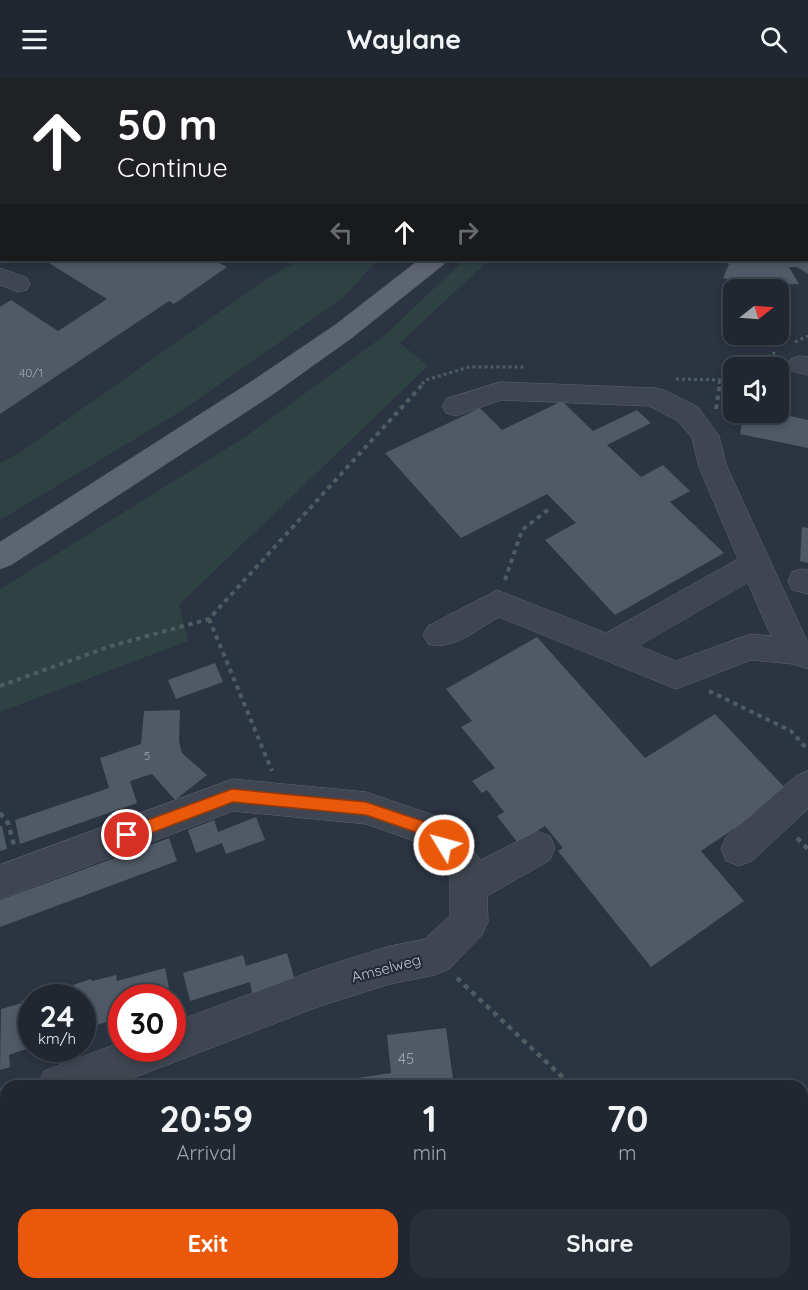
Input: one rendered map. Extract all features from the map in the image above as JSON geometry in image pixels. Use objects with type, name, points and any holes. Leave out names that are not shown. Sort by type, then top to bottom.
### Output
[{"type":"main road","points":[[0,557],[250,396],[344,331],[416,269],[432,261]]},
{"type":"street","points":[[456,406],[500,390],[654,397],[688,414],[705,436],[713,467],[755,564],[801,654]]},
{"type":"street","points":[[608,648],[755,564]]},
{"type":"street","points":[[439,635],[497,603],[676,675],[750,647],[801,654]]},
{"type":"street","points":[[739,849],[808,786]]},
{"type":"street","name":"Amselweg","points":[[0,882],[232,795],[366,808],[432,831],[468,871],[469,921],[435,956],[390,965],[320,987],[186,1038]]},
{"type":"street","points":[[468,887],[537,848]]},
{"type":"street","points":[[75,1080],[122,1062]]},
{"type":"path","points":[[0,686],[111,646],[209,619],[426,380],[470,367],[516,365],[537,368]]},
{"type":"path","points":[[673,379],[723,378]]},
{"type":"path","points":[[497,603],[522,530],[549,509]]},
{"type":"path","points":[[209,619],[285,800]]},
{"type":"path","points":[[676,675],[791,731],[808,750]]},
{"type":"path","points":[[435,956],[566,1080]]},
{"type":"green space","points":[[296,261],[376,261],[344,297],[183,410],[0,520],[0,463],[19,453],[262,282]]},
{"type":"green space","points":[[463,261],[488,261],[400,343],[428,366],[179,605],[188,641],[0,712],[0,589],[245,437],[385,335]]},
{"type":"building","points":[[46,261],[215,261],[227,267],[174,304],[169,301],[0,414],[0,307],[11,300],[58,331],[107,299]]},
{"type":"building","points":[[724,261],[808,261],[808,274],[797,267],[789,267],[799,284],[789,284],[789,279],[723,278],[729,264]]},
{"type":"building","points":[[562,401],[593,431],[637,410],[651,423],[607,445],[641,477],[663,465],[690,491],[670,502],[724,553],[615,615],[545,540],[576,523],[547,494],[461,538],[385,453],[480,408],[502,430]]},
{"type":"building","points":[[789,416],[808,420],[808,448],[740,434],[742,423],[789,423]]},
{"type":"building","points":[[802,527],[808,528],[808,563],[800,561]]},
{"type":"building","points":[[537,637],[645,758],[715,714],[789,792],[701,851],[744,901],[651,967],[558,851],[563,848],[545,826],[518,843],[497,816],[504,812],[487,790],[482,793],[472,781],[495,768],[461,727],[472,721],[446,689]]},
{"type":"building","points":[[215,663],[223,682],[176,699],[168,680]]},
{"type":"building","points":[[180,710],[179,741],[182,753],[207,775],[175,800],[152,774],[130,781],[137,803],[20,844],[15,820],[109,788],[100,758],[141,744],[144,711]]},
{"type":"building","points":[[256,817],[265,840],[226,854],[222,843],[196,853],[188,830],[214,820],[218,832]]},
{"type":"building","points":[[0,826],[2,826],[7,849],[0,851]]},
{"type":"building","points":[[169,838],[177,861],[0,927],[0,900]]},
{"type":"building","points":[[287,953],[296,984],[253,997],[250,982],[190,1001],[183,973],[243,955],[246,966]]},
{"type":"building","points":[[165,968],[168,984],[108,984],[108,1022],[96,1025],[96,984],[76,984],[116,975],[117,981]]},
{"type":"building","points":[[18,1004],[18,1052],[9,1055],[10,1067],[0,1070],[1,1009]]},
{"type":"building","points":[[446,1028],[453,1080],[357,1080],[357,1078],[391,1073],[387,1035]]},
{"type":"route","points":[[127,835],[232,795],[366,808],[432,831],[444,845]]}]
